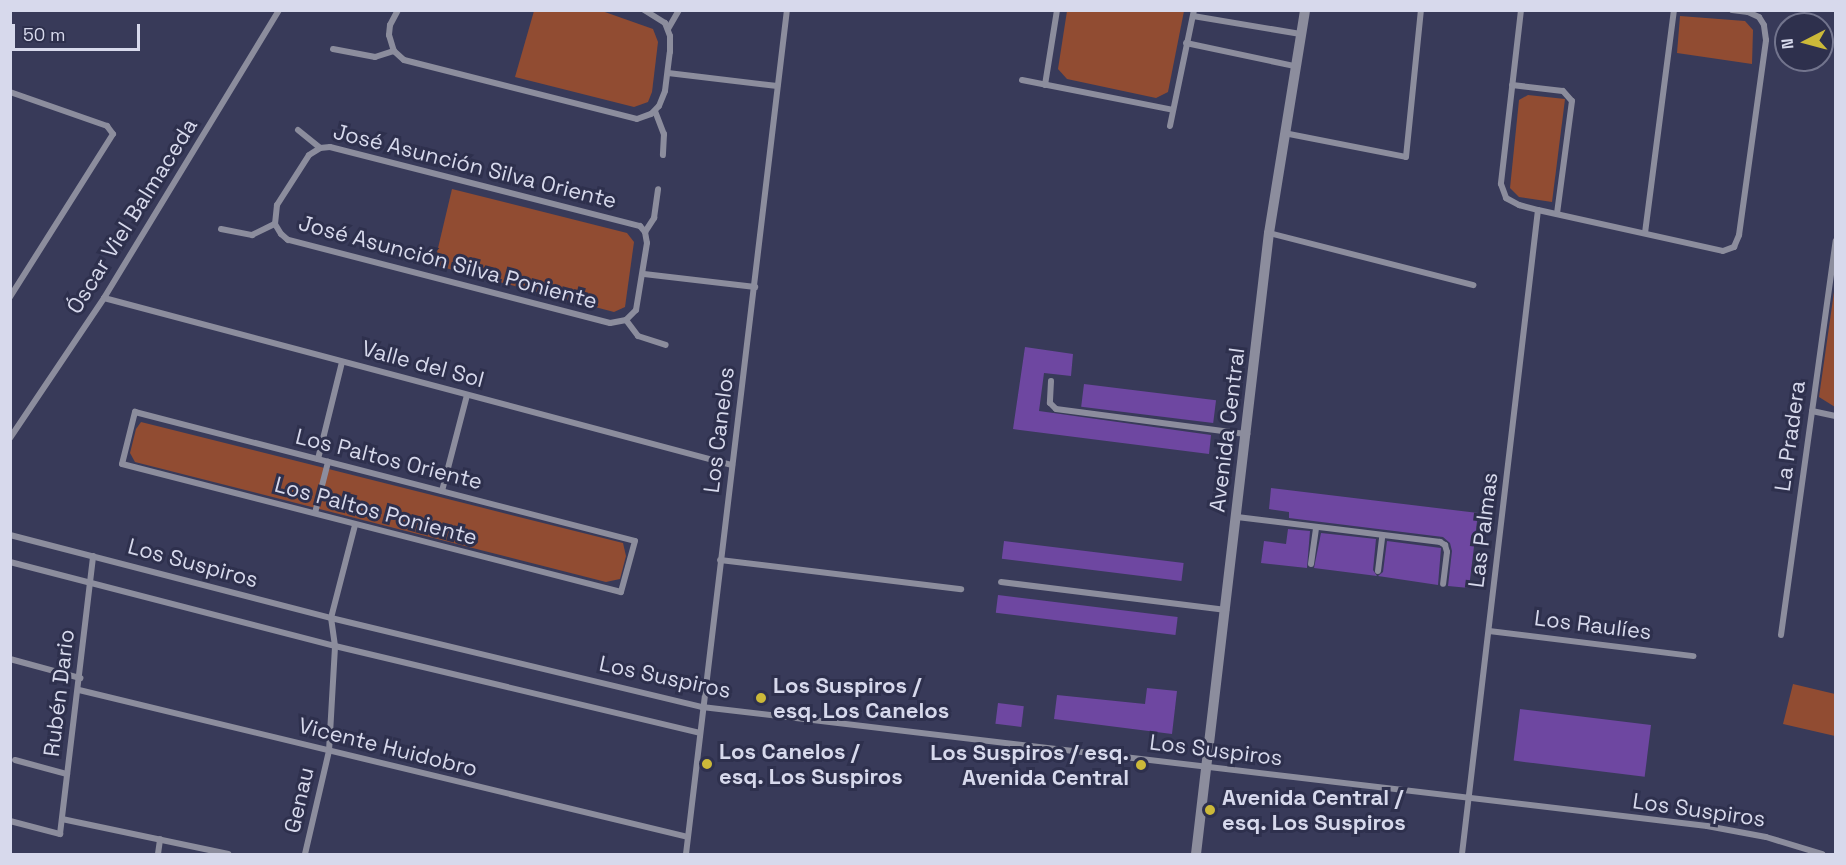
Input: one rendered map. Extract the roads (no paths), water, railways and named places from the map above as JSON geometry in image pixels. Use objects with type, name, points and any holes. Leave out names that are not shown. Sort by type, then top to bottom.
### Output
[{"type":"street","name":"Óscar Viel Balmaceda","points":[[10,438],[104,298],[279,10]]},
{"type":"street","points":[[398,10],[389,30],[394,51],[410,62],[628,118],[641,118],[655,111],[665,91],[668,73],[668,29],[679,10]]},
{"type":"street","points":[[644,10],[662,19],[668,29]]},
{"type":"street","name":"Los Canelos","points":[[686,855],[787,10]]},
{"type":"street","points":[[1045,85],[1057,10]]},
{"type":"street","name":"Avenida Central","points":[[1196,855],[1269,233],[1283,133],[1305,10]]},
{"type":"street","points":[[1283,133],[1406,157],[1420,10]]},
{"type":"street","points":[[1521,10],[1502,189],[1511,202],[1723,251],[1731,249],[1738,241],[1766,35],[1759,17],[1748,12],[1732,10]]},
{"type":"street","points":[[1645,234],[1674,10]]},
{"type":"street","points":[[1170,126],[1193,13],[1301,34]]},
{"type":"street","points":[[1186,43],[1294,66]]},
{"type":"street","points":[[333,49],[375,57],[394,51]]},
{"type":"street","points":[[668,73],[777,86]]},
{"type":"street","points":[[1022,80],[1173,110]]},
{"type":"street","points":[[1512,86],[1563,92],[1572,100],[1557,214]]},
{"type":"street","points":[[10,93],[107,126],[113,131],[111,139],[10,297]]},
{"type":"street","points":[[655,111],[664,134],[663,155]]},
{"type":"street","name":"José Asunción Silva Oriente","points":[[298,130],[320,148],[335,148],[635,224],[645,232]]},
{"type":"street","points":[[276,224],[277,205],[309,155],[320,148]]},
{"type":"street","points":[[626,320],[639,304],[647,239],[645,232],[654,218],[658,189]]},
{"type":"street","name":"Las Palmas","points":[[1462,855],[1538,210]]},
{"type":"street","name":"José Asunción Silva Poniente","points":[[221,229],[252,235],[276,224],[280,234],[294,242],[605,322],[616,323],[626,320],[638,336],[666,345]]},
{"type":"street","points":[[1269,233],[1473,285]]},
{"type":"street","name":"La Pradera","points":[[1781,636],[1836,241]]},
{"type":"street","points":[[644,274],[755,287]]},
{"type":"street","name":"Valle del Sol","points":[[104,298],[732,465]]},
{"type":"street","points":[[318,459],[342,362]]},
{"type":"street","points":[[1051,381],[1050,403],[1056,409],[1247,434]]},
{"type":"street","points":[[442,491],[467,395]]},
{"type":"street","points":[[1812,411],[1836,416]]},
{"type":"street","name":"Los Paltos Oriente","points":[[122,464],[135,412],[634,541],[621,592]]},
{"type":"street","points":[[315,513],[328,462]]},
{"type":"street","name":"Los Paltos Poniente","points":[[122,464],[621,592]]},
{"type":"street","points":[[1237,517],[1442,543],[1447,552],[1443,584]]},
{"type":"street","points":[[331,618],[355,525]]},
{"type":"street","points":[[1311,564],[1316,527]]},
{"type":"street","name":"Los Suspiros","points":[[10,535],[331,618],[702,706],[1737,830],[1822,855]]},
{"type":"street","points":[[1378,571],[1382,536]]},
{"type":"street","name":"Rubén Dario","points":[[10,821],[60,834],[79,690],[93,556]]},
{"type":"street","points":[[720,560],[961,589]]},
{"type":"street","name":"Los Suspiros","points":[[10,562],[335,646],[700,733]]},
{"type":"street","points":[[1001,582],[1226,610]]},
{"type":"street","name":"Genau","points":[[305,855],[328,751],[335,646],[331,618]]},
{"type":"street","name":"Los Raulíes","points":[[1489,631],[1693,656]]},
{"type":"street","points":[[10,659],[80,678]]},
{"type":"street","name":"Vicente Huidobro","points":[[79,690],[688,837]]},
{"type":"street","points":[[15,760],[68,774]]},
{"type":"street","points":[[62,819],[228,855]]},
{"type":"street","points":[[158,855],[160,839]]},
{"type":"place","name":"Los Suspiros / esq. Los Canelos","points":[[761,698]]},
{"type":"place","name":"Los Canelos / esq. Los Suspiros","points":[[707,764]]},
{"type":"place","name":"Los Suspiros / esq. Avenida Central","points":[[1141,765]]},
{"type":"place","name":"Avenida Central / esq. Los Suspiros","points":[[1210,810]]}]
